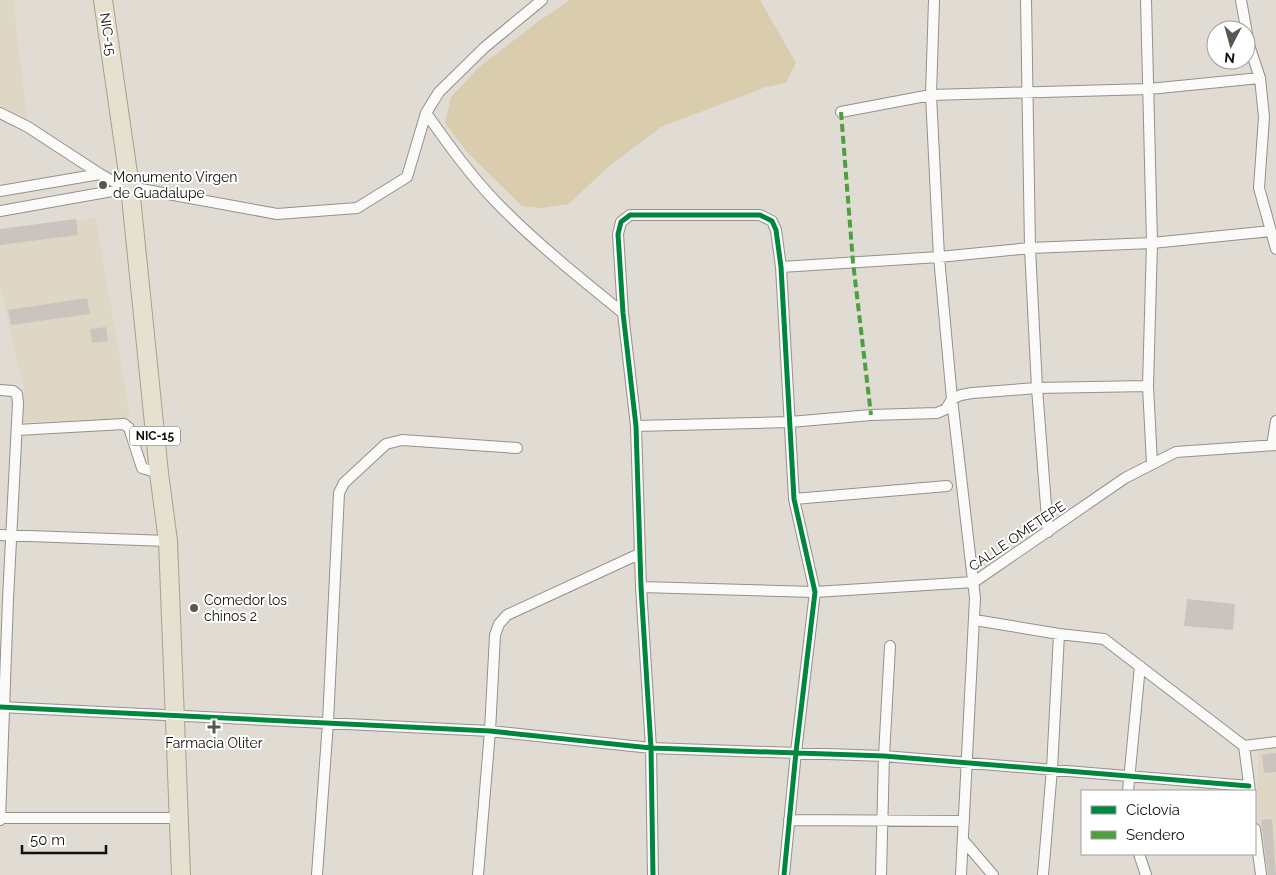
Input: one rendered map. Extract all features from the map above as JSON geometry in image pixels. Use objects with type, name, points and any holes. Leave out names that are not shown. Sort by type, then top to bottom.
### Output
[{"type":"highway","name":"NIC-15","points":[[103,0],[130,188],[158,473],[168,541],[181,875]]},
{"type":"street","points":[[0,113],[28,127],[100,174],[130,188],[278,214],[357,208],[407,177],[426,113],[439,92],[485,47],[542,0]]},
{"type":"street","points":[[934,0],[931,95],[939,257],[952,399],[974,582],[975,620],[961,875]]},
{"type":"street","points":[[1026,0],[1030,248],[1037,388],[1048,532]]},
{"type":"street","points":[[1146,0],[1152,242],[1148,386],[1152,464]]},
{"type":"street","points":[[1241,0],[1250,45],[1260,78],[1264,117],[1260,188],[1276,249]]},
{"type":"street","points":[[840,112],[931,95],[1149,89],[1260,78]]},
{"type":"street","points":[[426,113],[456,156],[496,202],[550,253],[623,313]]},
{"type":"street","points":[[0,191],[100,174]]},
{"type":"street","points":[[0,210],[130,188]]},
{"type":"street","points":[[653,875],[651,748],[639,554],[636,426],[623,313],[618,234],[621,222],[630,215],[760,215],[772,221],[776,230],[781,267],[794,499],[815,592],[784,875]]},
{"type":"street","points":[[781,267],[939,257],[1030,248],[1152,242],[1271,231]]},
{"type":"street","points":[[636,426],[790,422],[937,412],[946,409],[952,399],[972,393],[1037,388],[1148,386]]},
{"type":"street","points":[[0,390],[13,391],[17,394],[18,398],[3,707],[0,819],[179,818]]},
{"type":"street","points":[[1274,445],[1276,421]]},
{"type":"street","points":[[16,430],[124,424],[128,428],[142,468],[158,473]]},
{"type":"street","points":[[317,875],[328,722],[339,493],[344,483],[386,444],[402,440],[517,448]]},
{"type":"street","name":"CALLE OMETEPE","points":[[641,587],[815,592],[974,582],[1126,478],[1176,452],[1274,445]]},
{"type":"street","points":[[794,499],[947,486]]},
{"type":"street","points":[[0,534],[168,541]]},
{"type":"street","points":[[478,875],[490,731],[495,635],[499,624],[507,615],[639,554]]},
{"type":"street","points":[[975,620],[1059,634],[1104,639],[1244,746],[1276,742]]},
{"type":"street","points":[[1043,875],[1052,770],[1059,634]]},
{"type":"street","points":[[881,875],[884,756],[890,646]]},
{"type":"street","points":[[1128,790],[1140,666]]},
{"type":"street","points":[[3,707],[490,731],[651,748],[884,756],[1129,776],[1249,789],[1244,746]]},
{"type":"street","points":[[789,820],[964,821]]},
{"type":"street","points":[[1256,837],[1261,875]]},
{"type":"street","points":[[963,840],[993,875]]},
{"type":"street","points":[[1139,855],[1146,875]]},
{"type":"shaded area","points":[[0,0],[13,0],[28,127],[0,115]]},
{"type":"shaded area","points":[[570,0],[760,0],[796,63],[786,83],[766,87],[661,127],[609,166],[569,204],[541,208],[522,206],[467,152],[445,123],[451,97],[479,67]]},
{"type":"shaded area","points":[[96,218],[130,418],[22,422],[24,391],[0,285],[0,231]]},
{"type":"shaded area","points":[[1276,749],[1276,875],[1265,875],[1258,818],[1258,751]]},
{"type":"building","points":[[76,219],[78,235],[0,245],[0,229]]},
{"type":"building","points":[[87,298],[90,314],[11,325],[8,310]]},
{"type":"building","points":[[106,327],[108,341],[92,343],[90,329]]},
{"type":"building","points":[[1187,599],[1235,604],[1233,630],[1184,626]]},
{"type":"building","points":[[1276,753],[1276,772],[1264,773],[1262,755]]},
{"type":"building","points":[[1272,819],[1276,875],[1268,875],[1261,820]]},
{"type":"marked path","points":[[841,112],[853,262],[871,415]]},
{"type":"cycle path","points":[[653,875],[651,748],[641,587],[636,426],[623,313],[618,234],[621,222],[630,215],[760,215],[772,221],[776,230],[781,267],[794,499],[815,592],[784,875]]},
{"type":"cycle path","points":[[0,707],[490,731],[651,748],[884,756],[1249,786]]},
{"type":"place","name":"Monumento Virgen de Guadalupe","points":[[103,185]]},
{"type":"place","name":"Comedor los chinos 2","points":[[194,608]]},
{"type":"place","name":"Farmacia Oliter","points":[[214,727]]}]
